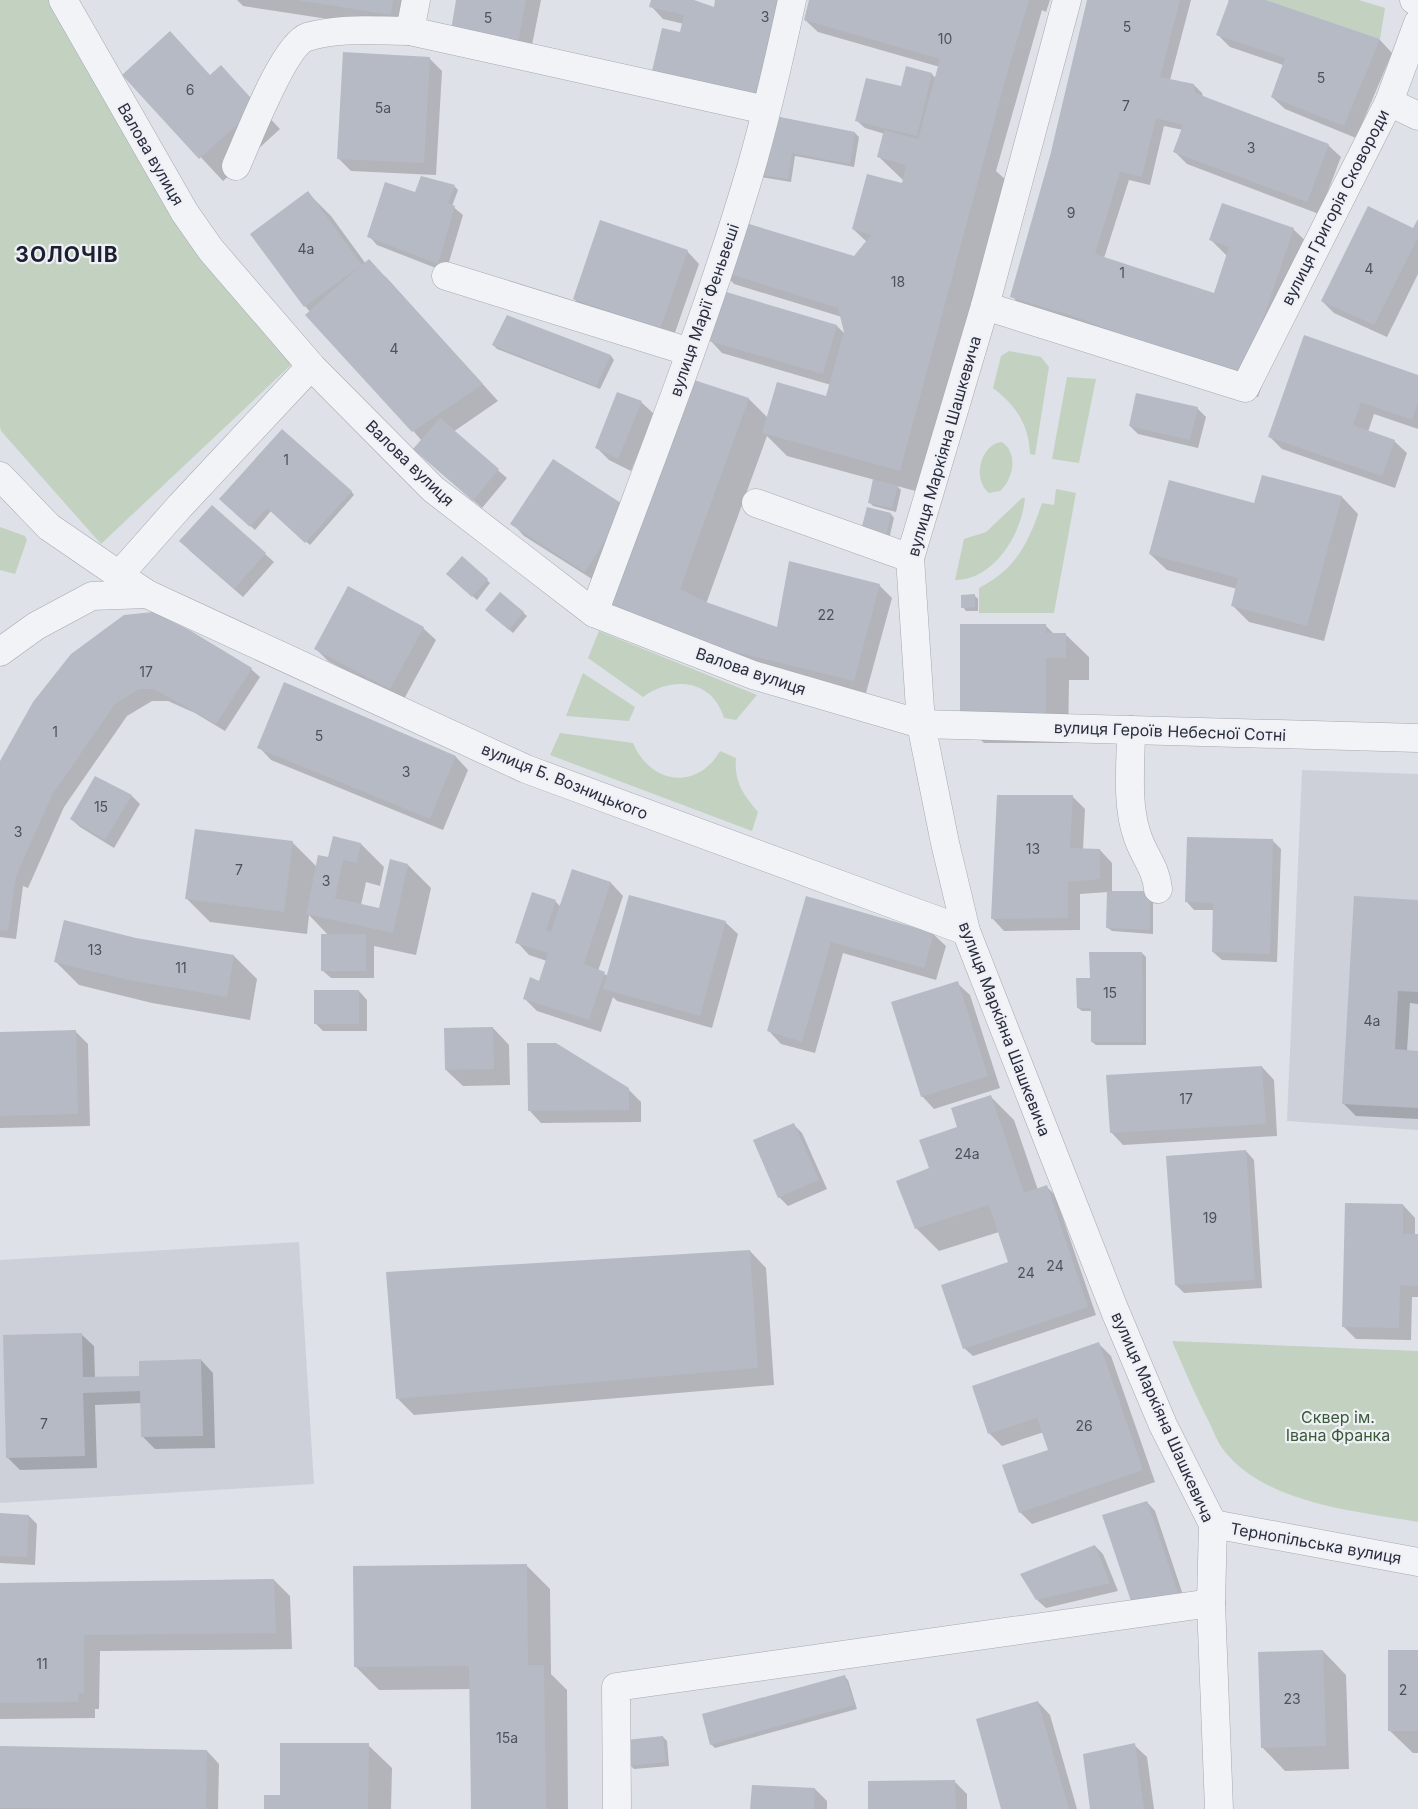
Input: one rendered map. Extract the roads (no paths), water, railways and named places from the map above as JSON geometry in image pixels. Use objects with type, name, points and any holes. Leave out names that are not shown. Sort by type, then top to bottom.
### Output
[{"type":"street","name":"Валова вулиця","points":[[63,0],[185,213],[211,250],[311,366],[433,489],[594,613],[753,675],[921,724]]},
{"type":"street","points":[[410,31],[416,0]]},
{"type":"street","name":"вулиця Марії Феньвеші","points":[[594,613],[690,352],[744,194],[792,0]]},
{"type":"street","name":"вулиця Маркіяна Шашкевича","points":[[1067,0],[984,306],[910,558],[921,724],[945,843],[966,931],[1115,1311],[1163,1426],[1213,1524],[1210,1603],[1219,1809]]},
{"type":"street","points":[[1414,0],[1418,1]]},
{"type":"street","name":"вулиця Григорія Сковороди","points":[[984,306],[1245,388],[1388,102],[1418,23]]},
{"type":"street","points":[[236,166],[284,59],[305,38],[339,31],[410,31],[766,110]]},
{"type":"street","points":[[1388,102],[1418,116]]},
{"type":"street","points":[[446,276],[690,352]]},
{"type":"street","points":[[119,576],[180,506],[311,366]]},
{"type":"street","name":"вулиця Б. Возницького","points":[[0,476],[49,527],[147,594],[526,769],[966,931]]},
{"type":"street","points":[[756,503],[910,558]]},
{"type":"street","name":"вулиця Б. Возницького","points":[[0,652],[36,626],[92,596],[147,594]]},
{"type":"street","name":"вулиця Героїв Небесної Сотні","points":[[921,724],[1418,738]]},
{"type":"street","points":[[1131,730],[1132,802],[1137,835],[1155,870],[1158,889]]},
{"type":"street","name":"Тернопільська вулиця","points":[[1213,1524],[1418,1562]]},
{"type":"street","points":[[617,1809],[616,1687],[1210,1603]]},
{"type":"district","name":"ЗОЛОЧІВ","points":[[67,255]]},
{"type":"park label","name":"Сквер ім. Івана Франка","points":[[1338,1426]]}]
